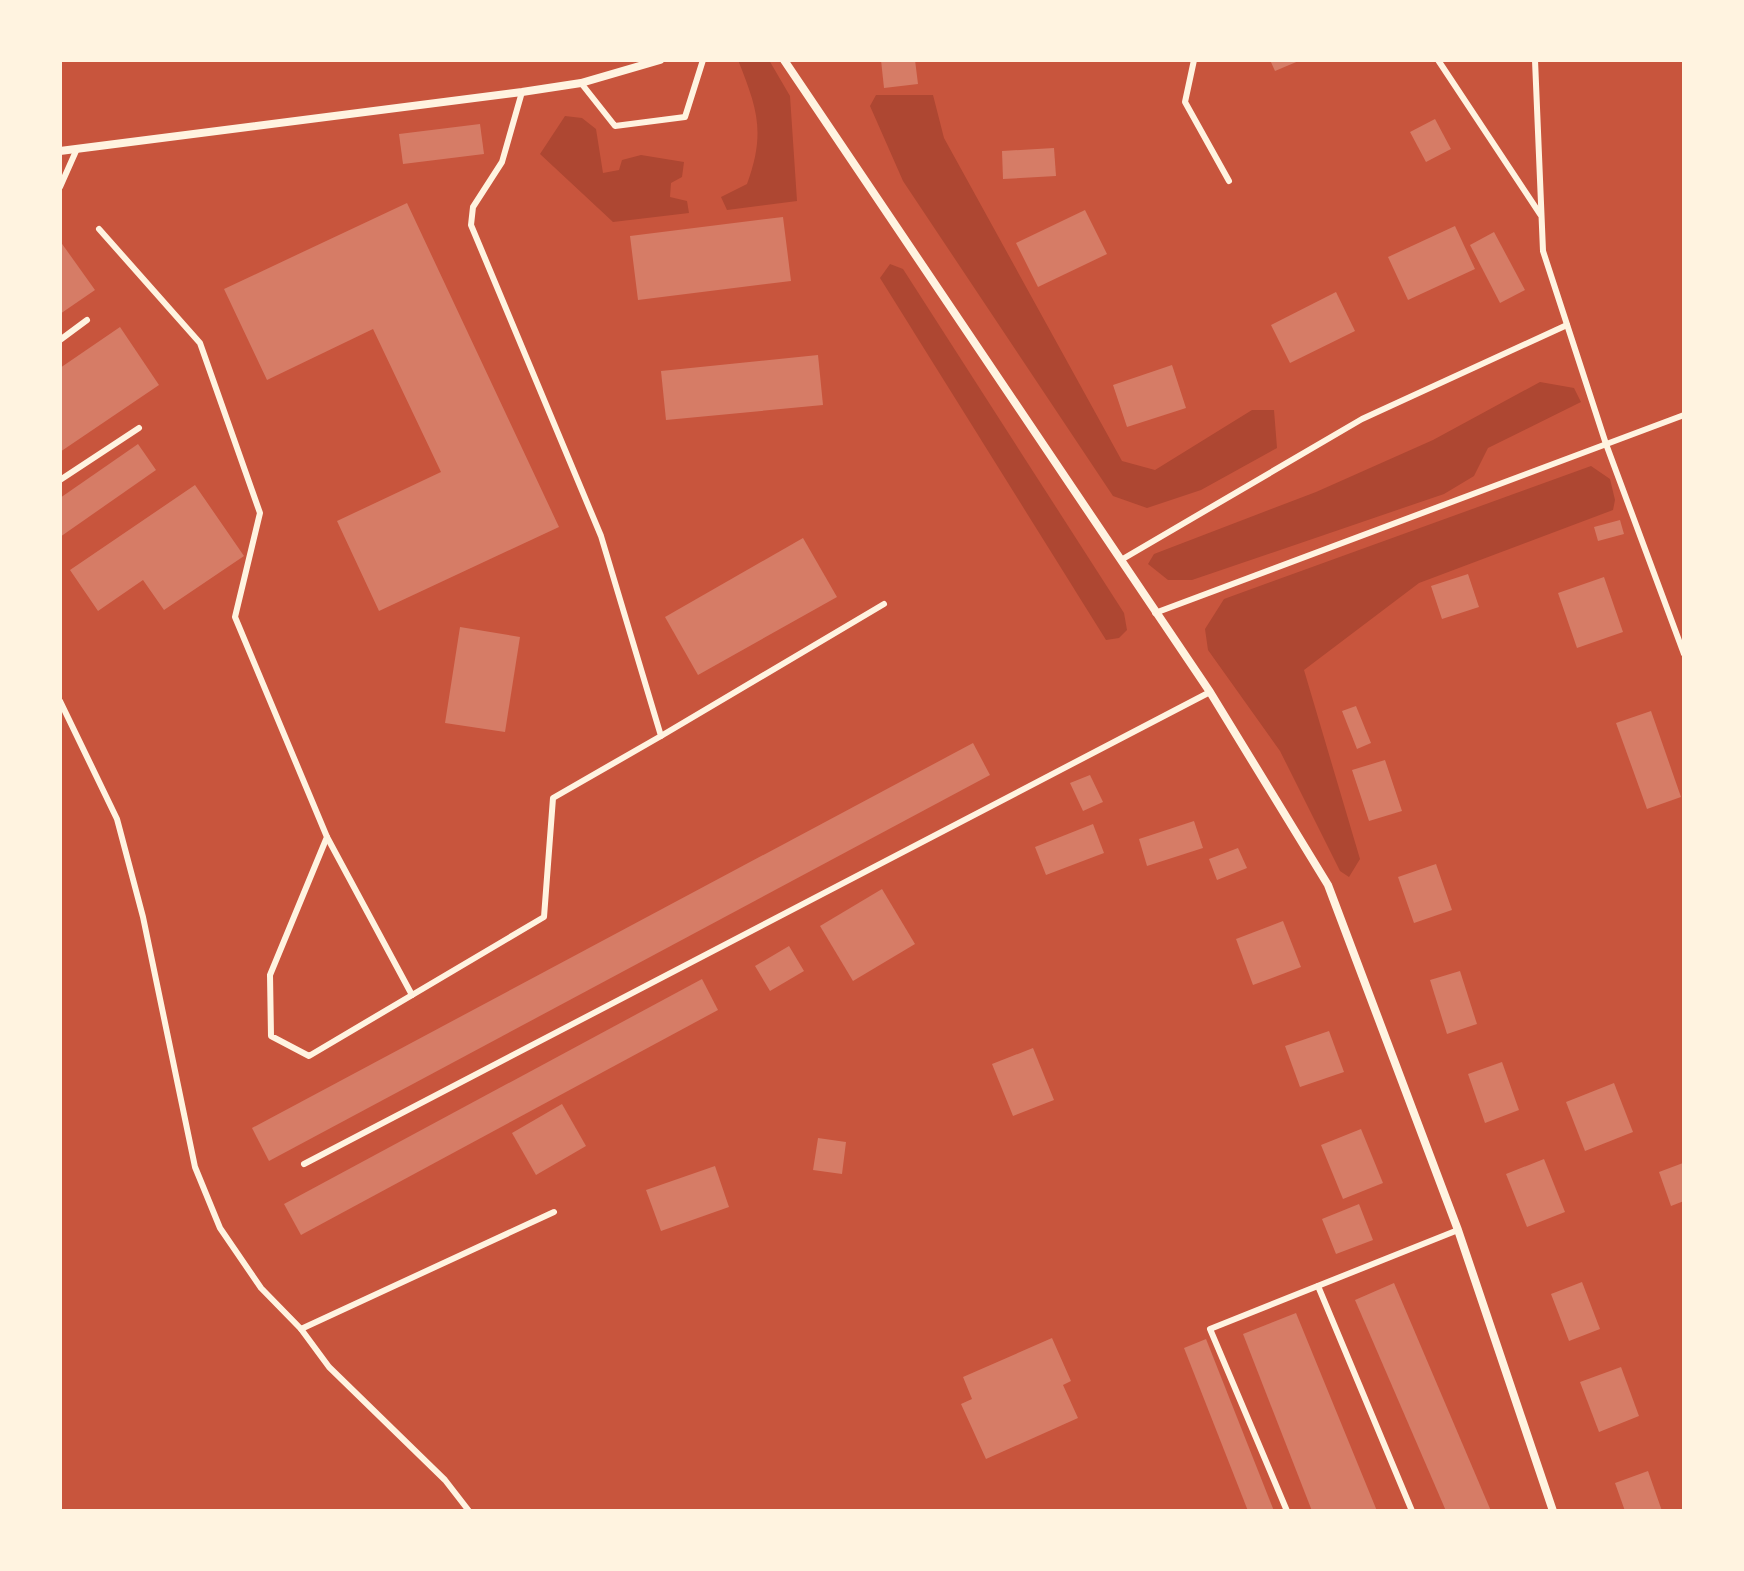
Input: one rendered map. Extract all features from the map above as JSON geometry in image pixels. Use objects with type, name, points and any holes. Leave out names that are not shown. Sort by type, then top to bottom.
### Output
[{"type":"street","points":[[60,151],[522,92],[581,83],[660,60]]},
{"type":"street","points":[[784,60],[1210,692],[1328,885],[1458,1230],[1553,1511]]},
{"type":"lane","points":[[581,83],[615,126],[685,117],[703,60]]},
{"type":"lane","points":[[1194,60],[1185,102],[1229,181]]},
{"type":"lane","points":[[1438,60],[1542,217]]},
{"type":"lane","points":[[1535,60],[1543,251],[1606,444],[1684,654]]},
{"type":"lane","points":[[522,92],[502,162],[473,207],[471,225],[601,536],[661,736]]},
{"type":"lane","points":[[60,187],[76,151]]},
{"type":"lane","points":[[99,229],[200,343],[260,513],[235,617],[327,837],[412,995]]},
{"type":"lane","points":[[60,340],[87,320]]},
{"type":"lane","points":[[1121,560],[1362,419],[1567,325]]},
{"type":"lane","points":[[1155,613],[1684,415]]},
{"type":"lane","points":[[60,480],[139,428]]},
{"type":"lane","points":[[327,837],[270,975],[271,1036],[309,1056],[544,917],[553,798],[884,604]]},
{"type":"lane","points":[[304,1164],[1210,692]]},
{"type":"lane","points":[[60,701],[117,819],[143,917],[195,1167],[220,1228],[261,1288],[301,1329],[329,1367],[445,1480],[469,1511]]},
{"type":"lane","points":[[301,1329],[554,1212]]},
{"type":"lane","points":[[1287,1511],[1210,1329],[1458,1230]]},
{"type":"lane","points":[[1318,1286],[1412,1511]]},
{"type":"shaded area","points":[[738,60],[769,60],[790,96],[797,201],[727,210],[721,197],[747,184],[758,135],[750,92]]},
{"type":"shaded area","points":[[876,95],[933,95],[944,138],[1122,461],[1155,470],[1252,410],[1274,410],[1277,448],[1201,490],[1147,508],[1113,496],[903,181],[870,106]]},
{"type":"shaded area","points":[[565,116],[582,118],[596,129],[603,173],[619,170],[622,160],[641,155],[684,162],[682,177],[671,183],[670,197],[687,201],[689,213],[613,222],[540,154]]},
{"type":"shaded area","points":[[890,264],[903,269],[1124,613],[1127,630],[1119,638],[1106,640],[880,278]]},
{"type":"shaded area","points":[[1540,382],[1574,388],[1581,402],[1488,448],[1474,476],[1444,494],[1192,580],[1168,580],[1148,564],[1154,554],[1316,492],[1433,440]]},
{"type":"shaded area","points":[[1591,466],[1610,479],[1615,500],[1613,510],[1419,583],[1304,670],[1360,859],[1349,877],[1340,871],[1280,751],[1208,650],[1205,629],[1224,599]]},
{"type":"building","points":[[881,60],[915,60],[918,84],[884,88]]},
{"type":"building","points":[[1270,60],[1301,60],[1275,71]]},
{"type":"building","points":[[1435,119],[1451,149],[1426,162],[1410,132]]},
{"type":"building","points":[[480,124],[484,154],[403,164],[399,134]]},
{"type":"building","points":[[1054,148],[1056,176],[1003,179],[1002,151]]},
{"type":"building","points":[[407,203],[559,527],[379,611],[337,521],[441,472],[373,329],[267,380],[224,289]]},
{"type":"building","points":[[1085,210],[1107,254],[1038,287],[1016,243]]},
{"type":"building","points":[[783,217],[791,281],[638,300],[630,236]]},
{"type":"building","points":[[1455,226],[1475,269],[1408,300],[1388,257]]},
{"type":"building","points":[[1494,232],[1525,290],[1500,303],[1470,245]]},
{"type":"building","points":[[60,241],[95,290],[60,314]]},
{"type":"building","points":[[1336,292],[1355,331],[1290,363],[1271,325]]},
{"type":"building","points":[[120,327],[159,385],[60,452],[60,368]]},
{"type":"building","points":[[818,355],[823,405],[666,420],[661,371]]},
{"type":"building","points":[[1172,365],[1186,408],[1127,427],[1113,385]]},
{"type":"building","points":[[138,444],[156,470],[60,537],[60,498]]},
{"type":"building","points":[[195,485],[244,556],[164,610],[143,580],[98,611],[70,570]]},
{"type":"building","points":[[1620,520],[1624,534],[1598,541],[1594,527]]},
{"type":"building","points":[[803,538],[837,597],[698,675],[665,617]]},
{"type":"building","points":[[1468,574],[1479,607],[1442,619],[1431,586]]},
{"type":"building","points":[[1604,577],[1623,632],[1577,648],[1558,593]]},
{"type":"building","points":[[460,627],[520,637],[505,732],[445,723]]},
{"type":"building","points":[[1356,706],[1371,743],[1357,749],[1342,711]]},
{"type":"building","points":[[1651,711],[1681,797],[1647,809],[1616,723]]},
{"type":"building","points":[[973,743],[990,775],[269,1161],[252,1128]]},
{"type":"building","points":[[1385,760],[1402,811],[1369,821],[1352,770]]},
{"type":"building","points":[[1090,775],[1103,802],[1083,811],[1070,783]]},
{"type":"building","points":[[1194,821],[1203,848],[1147,866],[1139,839]]},
{"type":"building","points":[[1093,824],[1104,853],[1046,875],[1035,847]]},
{"type":"building","points":[[1238,848],[1247,868],[1217,880],[1209,859]]},
{"type":"building","points":[[1436,864],[1452,910],[1414,923],[1398,877]]},
{"type":"building","points":[[882,889],[915,944],[853,981],[820,926]]},
{"type":"building","points":[[1283,921],[1301,967],[1253,985],[1236,939]]},
{"type":"building","points":[[789,946],[804,971],[770,991],[755,966]]},
{"type":"building","points":[[1460,971],[1477,1024],[1447,1034],[1430,980]]},
{"type":"building","points":[[702,979],[718,1010],[301,1235],[284,1204]]},
{"type":"building","points":[[1329,1031],[1344,1072],[1300,1087],[1285,1046]]},
{"type":"building","points":[[1033,1048],[1054,1100],[1013,1116],[992,1064]]},
{"type":"building","points":[[1502,1062],[1519,1110],[1485,1123],[1468,1074]]},
{"type":"building","points":[[1614,1083],[1633,1132],[1585,1151],[1566,1102]]},
{"type":"building","points":[[562,1104],[586,1146],[536,1175],[512,1133]]},
{"type":"building","points":[[1361,1129],[1383,1183],[1343,1199],[1321,1145]]},
{"type":"building","points":[[818,1138],[846,1142],[842,1174],[813,1170]]},
{"type":"building","points":[[1544,1159],[1565,1212],[1527,1227],[1506,1174]]},
{"type":"building","points":[[1683,1163],[1684,1201],[1671,1206],[1659,1172]]},
{"type":"building","points":[[715,1166],[729,1207],[661,1231],[646,1190]]},
{"type":"building","points":[[1359,1204],[1373,1240],[1336,1254],[1322,1219]]},
{"type":"building","points":[[1582,1282],[1600,1329],[1569,1341],[1551,1294]]},
{"type":"building","points":[[1394,1283],[1491,1511],[1446,1511],[1355,1300]]},
{"type":"building","points":[[1296,1313],[1377,1511],[1312,1511],[1243,1334]]},
{"type":"building","points":[[1052,1338],[1071,1381],[1063,1385],[1078,1418],[986,1459],[961,1404],[972,1399],[963,1377]]},
{"type":"building","points":[[1206,1339],[1274,1511],[1248,1511],[1184,1348]]},
{"type":"building","points":[[1621,1367],[1639,1416],[1599,1432],[1580,1382]]},
{"type":"building","points":[[1648,1471],[1662,1511],[1625,1511],[1615,1483]]}]
